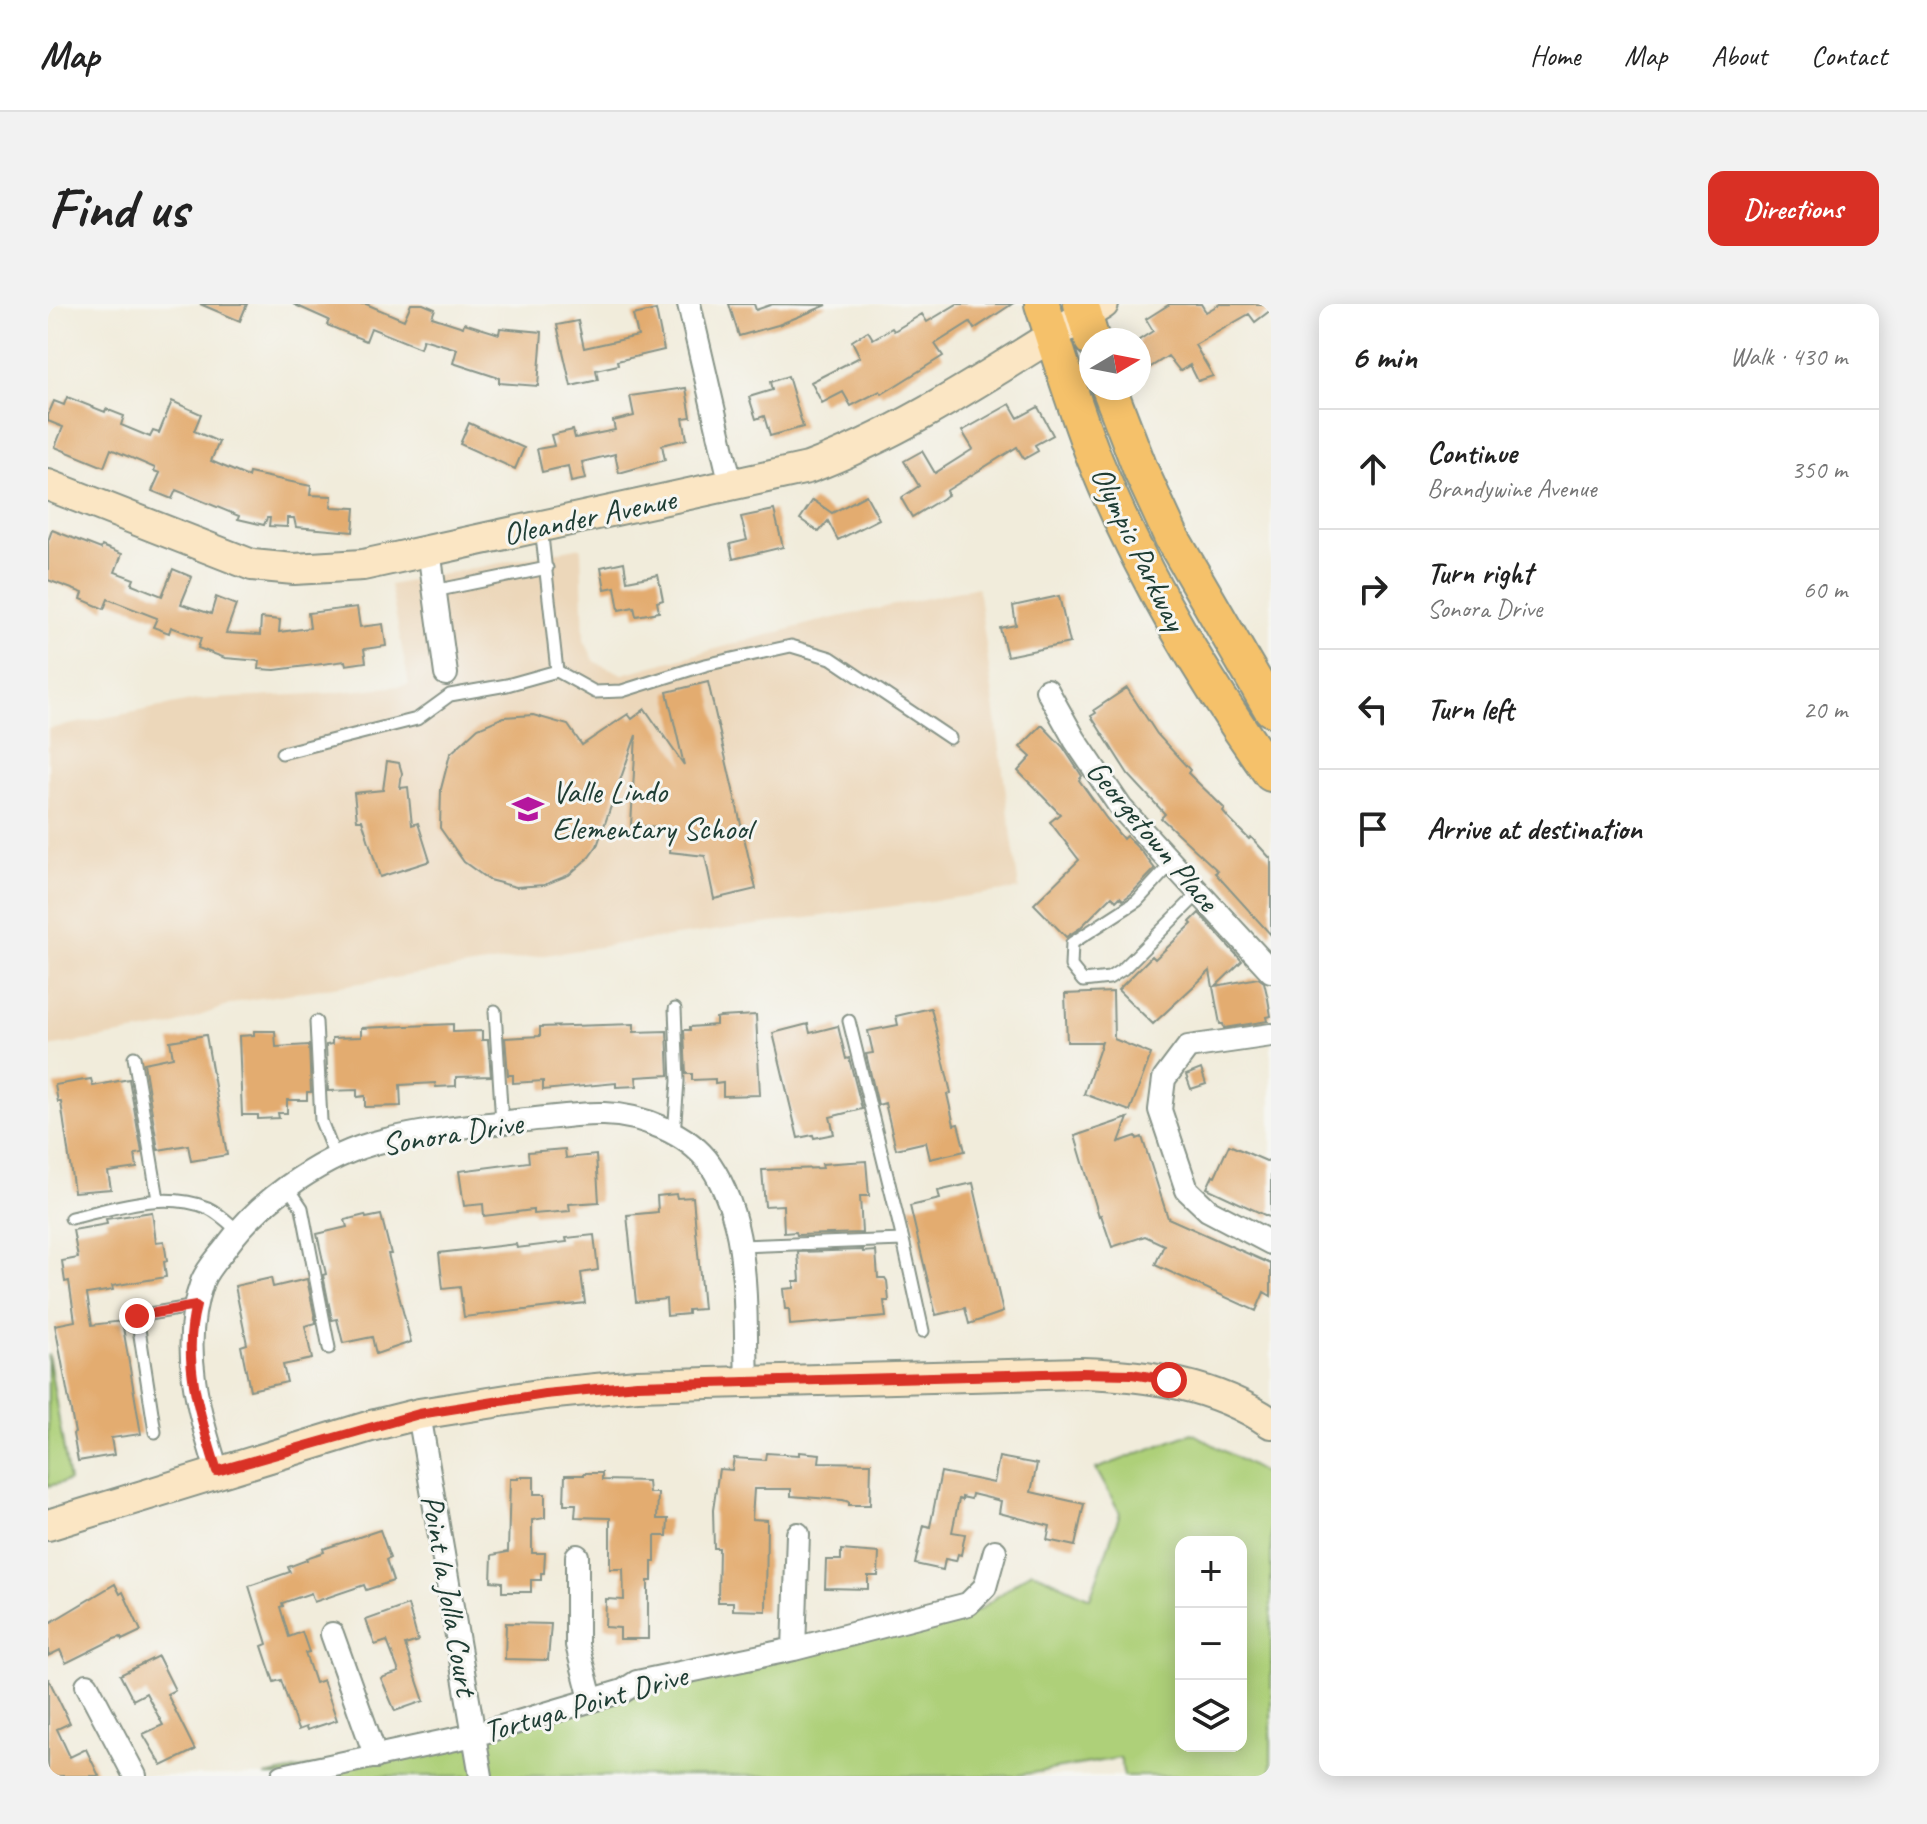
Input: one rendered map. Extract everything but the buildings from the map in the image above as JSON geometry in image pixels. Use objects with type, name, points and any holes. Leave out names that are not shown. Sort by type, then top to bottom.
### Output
[{"type":"main road","name":"Olympic Parkway","points":[[1047,319],[1096,462],[1161,599],[1199,668],[1271,774]]},
{"type":"main road","name":"Olympic Parkway","points":[[1114,400],[1141,471],[1172,538],[1271,709]]},
{"type":"street","points":[[689,304],[731,485]]},
{"type":"street","name":"Oleander Avenue","points":[[48,485],[252,565],[294,569],[363,565],[808,468],[843,454],[934,406],[1047,319],[1090,316]]},
{"type":"street","points":[[429,550],[448,684]]},
{"type":"street","name":"Georgetown Place","points":[[1047,690],[1075,740],[1121,808],[1271,971]]},
{"type":"street","points":[[1271,1035],[1188,1047],[1164,1079],[1160,1110],[1187,1190],[1208,1210],[1271,1243]]},
{"type":"street","name":"Sonora Drive","points":[[217,1471],[192,1374],[192,1319],[203,1279],[238,1231],[276,1194],[336,1159],[379,1141],[471,1124],[604,1114],[663,1127],[687,1142],[709,1163],[731,1205],[741,1246],[747,1381]]},
{"type":"street","points":[[48,1525],[217,1471],[419,1414],[545,1394],[637,1385],[1132,1374],[1169,1380],[1214,1394],[1271,1423]]},
{"type":"street","name":"Point la Jolla Court","points":[[419,1414],[481,1776]]},
{"type":"street","points":[[794,1649],[798,1534]]},
{"type":"street","name":"Tortuga Point Drive","points":[[283,1776],[474,1735],[623,1691],[637,1682],[794,1649],[968,1604],[985,1587],[995,1551]]},
{"type":"street","points":[[577,1556],[577,1645],[591,1699]]},
{"type":"street","points":[[332,1634],[376,1757]]},
{"type":"street","points":[[87,1685],[135,1776]]},
{"type":"lane","points":[[541,526],[557,671]]},
{"type":"lane","points":[[434,591],[547,568]]},
{"type":"lane","points":[[282,753],[417,719],[448,684],[507,685],[557,671],[595,692],[622,691],[705,665],[791,646],[831,658],[950,738]]},
{"type":"lane","points":[[1172,863],[1137,901],[1072,943],[1071,966],[1083,981],[1109,978],[1123,969],[1199,893]]},
{"type":"lane","points":[[674,1134],[678,1081],[675,1009]]},
{"type":"lane","points":[[495,1011],[502,1123]]},
{"type":"lane","points":[[849,1021],[923,1331]]},
{"type":"lane","points":[[316,1022],[321,1121],[336,1159]]},
{"type":"lane","points":[[134,1057],[158,1199]]},
{"type":"lane","points":[[288,1187],[302,1208],[329,1348]]},
{"type":"lane","points":[[71,1218],[158,1199],[187,1202],[211,1209],[238,1231]]},
{"type":"lane","points":[[741,1246],[903,1240]]},
{"type":"lane","points":[[155,1432],[137,1316],[196,1306]]},
{"type":"shaded area","name":"Valle Lindo Elementary School","points":[[581,547],[584,640],[595,662],[623,674],[816,622],[978,587],[1019,889],[632,942],[241,1001],[169,1027],[48,1047],[48,729],[196,700],[331,693],[409,685],[390,585]]},
{"type":"green space","points":[[48,1354],[69,1481],[48,1486]]},
{"type":"green space","points":[[1192,1433],[1271,1477],[1271,1776],[1124,1776],[1120,1758],[1014,1776],[265,1776],[474,1735],[979,1610],[1032,1571],[1090,1598],[1120,1513],[1096,1469]]},
{"type":"place","name":"Valle Lindo Elementary School","points":[[528,809]]},
{"type":"route","points":[[137,1316],[196,1306],[192,1319],[192,1374],[217,1471],[419,1414],[545,1394],[637,1385],[1081,1373],[1132,1374],[1169,1380]]}]
